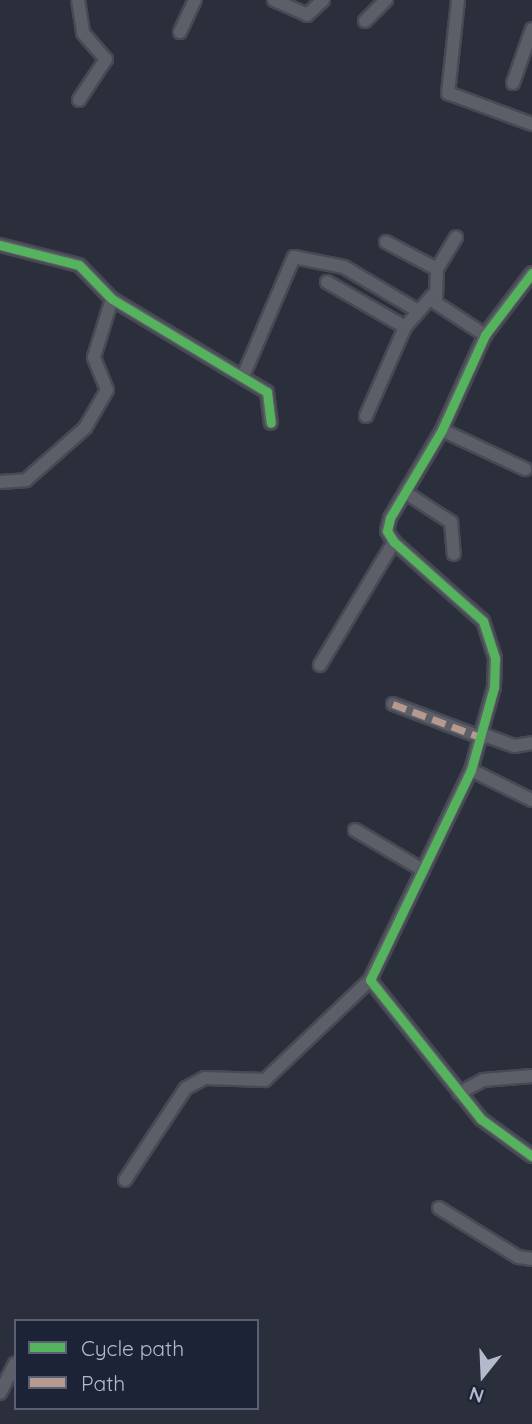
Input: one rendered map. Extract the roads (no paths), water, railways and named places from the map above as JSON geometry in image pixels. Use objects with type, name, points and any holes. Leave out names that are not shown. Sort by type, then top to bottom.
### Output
[{"type":"street","points":[[78,0],[83,33],[106,59],[79,100]]},
{"type":"street","points":[[180,32],[195,0]]},
{"type":"street","points":[[274,0],[307,15],[323,0]]},
{"type":"street","points":[[365,21],[386,0]]},
{"type":"street","points":[[458,0],[448,93],[532,124]]},
{"type":"street","points":[[513,83],[532,29]]},
{"type":"street","points":[[366,416],[405,327],[432,296],[437,269],[456,237]]},
{"type":"street","points":[[386,242],[437,269]]},
{"type":"street","points":[[0,245],[70,261],[112,299],[244,374],[268,392],[271,423]]},
{"type":"street","points":[[244,374],[294,257],[344,267],[418,311]]},
{"type":"street","points":[[125,1180],[186,1088],[205,1078],[265,1080],[370,980],[471,770],[484,737],[495,657],[483,621],[394,542],[387,531],[390,518],[442,430],[485,335],[532,273]]},
{"type":"street","points":[[327,282],[405,327]]},
{"type":"street","points":[[432,296],[485,335]]},
{"type":"street","points":[[0,482],[26,480],[85,428],[107,390],[94,357],[112,299]]},
{"type":"street","points":[[442,430],[525,469]]},
{"type":"street","points":[[406,493],[450,523],[454,554]]},
{"type":"street","points":[[320,665],[394,542]]},
{"type":"street","points":[[393,704],[514,746],[532,743]]},
{"type":"street","points":[[471,770],[532,800]]},
{"type":"street","points":[[355,830],[423,870]]},
{"type":"street","points":[[370,980],[481,1119],[532,1156]]},
{"type":"street","points":[[459,1093],[483,1080],[532,1076]]},
{"type":"street","points":[[439,1208],[518,1257],[532,1259]]},
{"type":"street","points":[[0,1393],[14,1365]]}]
